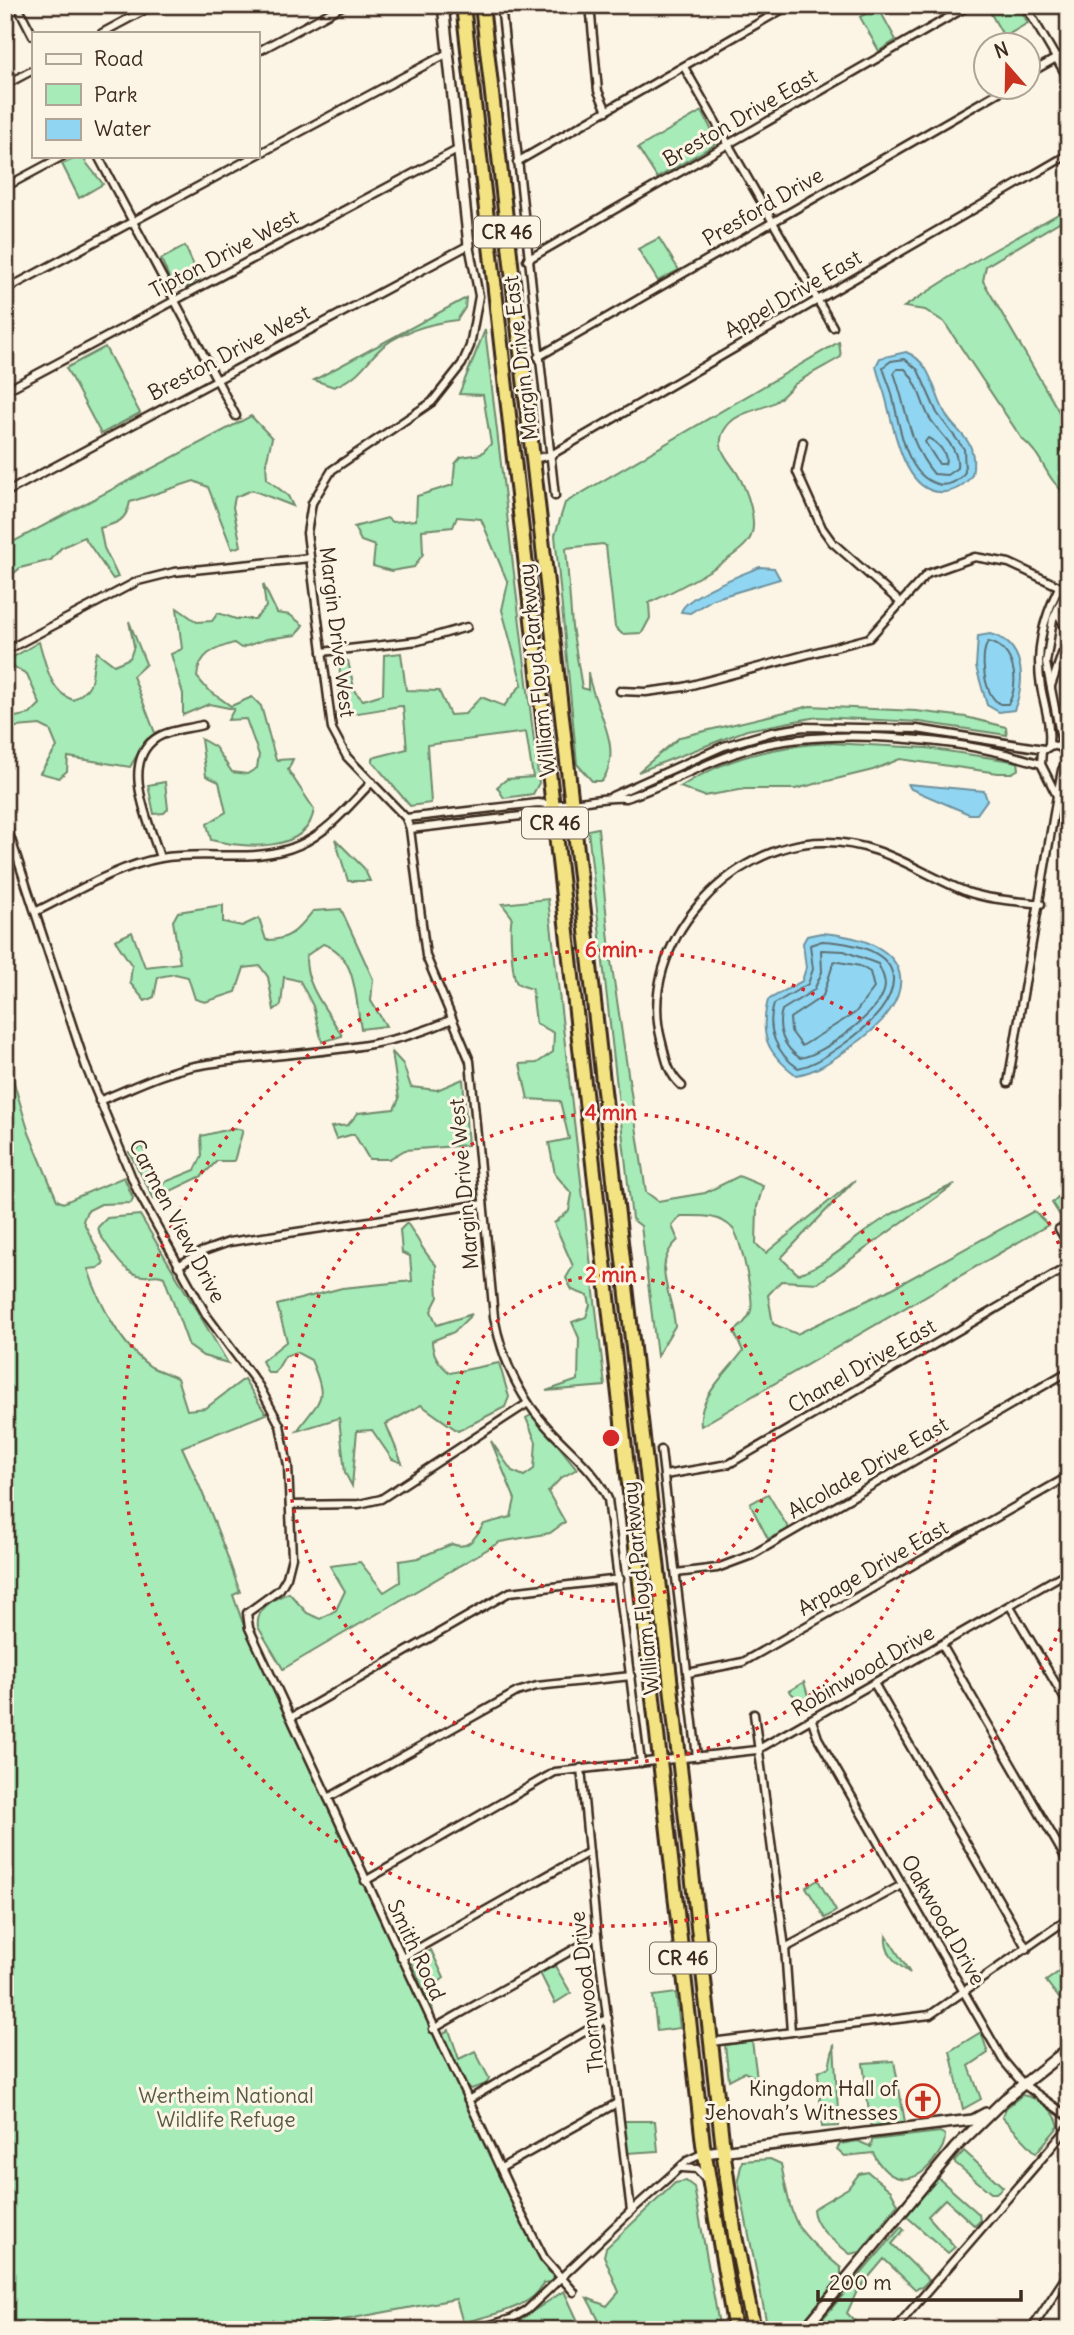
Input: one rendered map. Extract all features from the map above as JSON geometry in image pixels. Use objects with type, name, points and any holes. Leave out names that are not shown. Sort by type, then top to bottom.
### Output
[{"type":"highway","name":"William Floyd Parkway","points":[[463,5],[704,2153],[734,2330]]},
{"type":"highway","name":"William Floyd Parkway","points":[[482,5],[710,2042],[735,2236],[754,2330]]},
{"type":"street","points":[[17,5],[32,34]]},
{"type":"street","points":[[104,32],[154,5]]},
{"type":"street","points":[[259,51],[344,5]]},
{"type":"street","name":"Margin Drive West","points":[[443,5],[469,245],[479,296],[470,346],[463,364],[432,402],[332,470],[321,486],[309,515],[310,558],[332,729],[347,757],[406,818],[410,829],[426,956],[470,1061],[498,1339],[527,1403],[603,1486],[613,1517],[641,1763]]},
{"type":"street","name":"Margin Drive East","points":[[501,5],[555,496]]},
{"type":"street","points":[[590,5],[598,91],[607,111]]},
{"type":"street","points":[[517,162],[790,5]]},
{"type":"street","name":"Breston Drive East","points":[[527,260],[970,5]]},
{"type":"street","points":[[1025,5],[1069,80]]},
{"type":"street","points":[[1042,66],[1069,51]]},
{"type":"street","points":[[259,153],[448,52]]},
{"type":"street","points":[[684,66],[834,327]]},
{"type":"street","points":[[5,85],[32,71]]},
{"type":"street","name":"Presford Drive","points":[[538,357],[982,102]]},
{"type":"street","name":"Tipton Drive West","points":[[5,391],[459,149]]},
{"type":"street","name":"Appel Drive East","points":[[533,459],[551,455],[1069,154]]},
{"type":"street","points":[[5,187],[59,158]]},
{"type":"street","points":[[99,158],[236,416]]},
{"type":"street","points":[[5,290],[250,158]]},
{"type":"street","name":"Breston Drive West","points":[[5,493],[469,245]]},
{"type":"street","points":[[803,442],[797,472],[822,528],[832,542],[901,603]]},
{"type":"street","points":[[620,691],[646,692],[684,687],[869,638],[927,574],[975,557],[1009,563],[1065,590]]},
{"type":"street","points":[[5,651],[138,580],[174,572],[310,558]]},
{"type":"street","points":[[1008,1083],[1041,904],[1056,796],[1067,761],[1046,663],[1052,625],[1065,590]]},
{"type":"street","points":[[1041,764],[1051,726],[1038,668],[1044,624],[1065,590]]},
{"type":"street","points":[[1057,612],[1060,623],[1069,634]]},
{"type":"street","points":[[1044,624],[1060,623]]},
{"type":"street","points":[[322,652],[418,641],[467,626]]},
{"type":"street","points":[[1051,688],[1054,673],[1069,644]]},
{"type":"street","points":[[160,858],[138,780],[141,758],[153,740],[161,735],[202,725]]},
{"type":"street","points":[[611,797],[724,746],[772,732],[803,727],[917,729],[1063,749]]},
{"type":"street","points":[[406,818],[538,803],[553,806],[611,797],[626,798],[754,748],[805,738],[917,741],[1041,764],[1056,796]]},
{"type":"street","points":[[1046,770],[1054,773],[1062,770]]},
{"type":"street","points":[[37,911],[114,874],[160,858],[264,853],[299,845],[330,824],[372,782]]},
{"type":"street","points":[[410,829],[539,814],[553,806]]},
{"type":"street","name":"Carmen View Drive","points":[[5,821],[15,859],[37,911],[99,1101],[137,1190],[207,1316],[247,1367],[271,1407],[285,1444],[292,1557],[287,1577],[280,1589],[247,1613]]},
{"type":"street","points":[[682,1086],[670,1075],[658,1027],[665,962],[678,934],[704,899],[736,870],[780,848],[822,842],[868,846],[969,893],[1041,904]]},
{"type":"street","points":[[99,1101],[183,1068],[388,1042],[452,1018]]},
{"type":"street","points":[[178,1266],[229,1242],[483,1204]]},
{"type":"street","points":[[1059,1229],[1069,1245]]},
{"type":"street","name":"Chanel Drive East","points":[[665,1475],[729,1464],[1069,1266]]},
{"type":"street","name":"Alcolade Drive East","points":[[676,1573],[717,1568],[752,1555],[1069,1371]]},
{"type":"street","points":[[290,1505],[359,1504],[381,1499],[527,1403]]},
{"type":"street","points":[[661,1450],[696,1757]]},
{"type":"street","name":"Arpage Drive East","points":[[688,1673],[731,1666],[751,1658],[1069,1476]]},
{"type":"street","name":"Robinwood Drive","points":[[365,1881],[555,1772],[661,1763],[757,1750],[875,1685],[1069,1571]]},
{"type":"street","points":[[292,1717],[510,1592],[620,1579]]},
{"type":"street","points":[[1010,1606],[1069,1706]]},
{"type":"street","name":"Smith Road","points":[[247,1613],[249,1628],[433,2029],[544,2258],[574,2292]]},
{"type":"street","points":[[942,1645],[1069,1864]]},
{"type":"street","points":[[328,1798],[517,1692],[537,1686],[631,1676]]},
{"type":"street","points":[[875,1685],[1027,1949]]},
{"type":"street","points":[[754,1714],[785,1948],[791,2032]]},
{"type":"street","name":"Oakwood Drive","points":[[811,1720],[818,1738],[1003,2060],[1023,2084],[1069,2117]]},
{"type":"street","name":"Thornwood Drive","points":[[581,1768],[597,1936],[631,2211]]},
{"type":"street","points":[[401,1958],[589,1852]]},
{"type":"street","points":[[785,1948],[902,1885]]},
{"type":"street","points":[[710,2042],[930,2015],[1069,1918]]},
{"type":"street","points":[[433,2029],[597,1936]]},
{"type":"street","points":[[468,2100],[608,2018]]},
{"type":"street","points":[[804,2330],[955,2148],[994,2109],[1069,2048]]},
{"type":"street","points":[[501,2168],[617,2103]]},
{"type":"street","points":[[473,2330],[511,2319],[527,2310],[677,2170],[704,2153],[973,2120],[994,2109]]},
{"type":"street","points":[[955,2148],[963,2134],[961,2121]]},
{"type":"street","points":[[894,2330],[1069,2127]]},
{"type":"street","points":[[677,2170],[689,2167],[697,2169],[709,2186]]},
{"type":"street","points":[[1031,2330],[1069,2272]]},
{"type":"green space","points":[[986,5],[1018,5],[1028,23],[1013,32],[1001,32]]},
{"type":"green space","points":[[878,7],[896,40],[879,51],[860,17]]},
{"type":"green space","points":[[702,111],[716,139],[714,145],[657,178],[638,148]]},
{"type":"green space","points":[[83,158],[103,184],[79,198],[62,164]]},
{"type":"green space","points":[[1069,208],[1069,216],[986,266],[983,281],[1069,429],[1069,497],[1054,482],[1036,453],[1022,439],[944,322],[925,310],[904,307],[985,255]]},
{"type":"green space","points":[[659,238],[679,270],[658,281],[638,249]]},
{"type":"green space","points":[[185,246],[200,279],[187,287],[173,287],[161,259]]},
{"type":"green space","points":[[466,298],[465,308],[457,320],[425,326],[393,340],[376,353],[358,373],[343,383],[334,387],[314,380]]},
{"type":"green space","points":[[485,330],[539,783],[533,794],[504,798],[497,787],[507,779],[533,777],[526,732],[427,745],[431,803],[410,806],[372,761],[372,758],[407,749],[403,706],[361,713],[339,712],[340,659],[348,661],[355,692],[363,700],[383,694],[384,655],[401,653],[406,690],[439,691],[450,715],[465,714],[481,697],[504,706],[522,684],[502,610],[508,583],[481,519],[457,517],[453,527],[422,530],[423,554],[414,567],[391,571],[373,566],[375,546],[361,541],[354,527],[387,518],[392,522],[416,520],[417,496],[453,485],[455,464],[461,457],[481,454],[491,444],[483,395],[459,394]]},
{"type":"green space","points":[[839,342],[841,357],[795,384],[775,402],[743,414],[727,426],[721,446],[748,496],[752,533],[749,540],[732,556],[649,603],[650,618],[642,633],[622,634],[615,627],[606,546],[603,544],[566,548],[572,627],[582,688],[588,690],[588,672],[609,741],[608,768],[602,781],[592,781],[577,764],[555,535],[565,503]]},
{"type":"green space","points":[[105,347],[140,413],[101,434],[66,368]]},
{"type":"green space","points":[[251,416],[272,438],[266,463],[267,479],[288,496],[293,506],[252,490],[235,497],[233,507],[241,546],[232,549],[208,487],[194,481],[130,502],[120,520],[100,528],[104,548],[118,577],[113,579],[84,537],[61,548],[51,560],[20,568],[5,581],[5,546]]},
{"type":"green space","points":[[263,584],[277,613],[290,615],[303,625],[296,635],[267,639],[241,648],[234,643],[220,647],[204,657],[197,677],[207,689],[231,706],[252,697],[261,706],[276,760],[293,759],[288,770],[314,809],[309,824],[300,834],[287,841],[257,846],[211,840],[207,824],[226,812],[219,782],[206,776],[201,739],[215,747],[232,772],[247,774],[257,768],[259,755],[246,719],[228,720],[234,709],[209,704],[183,715],[183,694],[171,654],[182,649],[177,608],[197,622],[212,621],[218,613],[236,619],[255,619],[266,607]]},
{"type":"green space","points":[[129,621],[146,664],[133,676],[155,733],[146,740],[130,767],[68,757],[67,771],[59,778],[40,773],[57,747],[50,730],[40,725],[5,728],[5,719],[30,714],[40,704],[27,674],[5,662],[39,642],[54,684],[59,691],[73,700],[90,684],[97,652],[114,665],[130,658],[134,646]]},
{"type":"green space","points":[[810,706],[916,711],[966,717],[1006,727],[1007,735],[920,722],[817,717],[747,730],[638,772],[680,737]]},
{"type":"green space","points":[[830,743],[927,748],[1018,762],[1019,769],[1012,773],[998,773],[900,759],[873,770],[795,789],[745,789],[704,796],[680,787],[716,768],[752,755],[790,747]]},
{"type":"green space","points":[[165,782],[168,809],[164,813],[154,814],[148,785]]},
{"type":"green space","points":[[598,828],[611,961],[646,1192],[658,1201],[705,1193],[739,1176],[763,1186],[757,1207],[756,1244],[766,1253],[855,1180],[781,1258],[798,1274],[834,1255],[890,1215],[955,1184],[818,1283],[781,1281],[768,1295],[773,1324],[797,1334],[893,1288],[1034,1211],[1048,1225],[701,1426],[701,1415],[709,1395],[743,1351],[734,1332],[747,1319],[751,1310],[749,1282],[740,1244],[728,1224],[716,1218],[681,1216],[672,1226],[678,1240],[665,1259],[664,1270],[675,1326],[657,1356],[641,1226],[632,1219],[588,830]]},
{"type":"green space","points":[[335,839],[364,868],[370,881],[348,881]]},
{"type":"green space","points":[[548,899],[605,1386],[546,1391],[578,1380],[579,1338],[572,1322],[586,1317],[590,1305],[588,1296],[572,1290],[566,1278],[573,1266],[554,1223],[569,1211],[572,1194],[555,1174],[549,1143],[569,1139],[560,1101],[528,1099],[520,1064],[537,1063],[553,1052],[554,1033],[536,1023],[532,989],[518,984],[515,979],[512,917],[502,904]]},
{"type":"green space","points":[[223,905],[223,922],[242,926],[259,918],[266,940],[288,936],[313,911],[341,909],[373,979],[371,1001],[386,1026],[361,1029],[348,967],[334,949],[323,944],[306,956],[309,978],[342,1036],[322,1042],[313,1006],[300,981],[284,977],[281,1005],[274,1010],[268,977],[260,966],[244,968],[236,992],[205,1002],[195,999],[188,977],[175,974],[158,977],[154,997],[145,1001],[130,983],[132,966],[115,940],[132,932],[145,967],[180,963],[173,921],[178,912]]},
{"type":"green space","points":[[392,1052],[403,1064],[411,1087],[437,1090],[463,1079],[468,1145],[405,1150],[389,1159],[369,1159],[354,1134],[336,1139],[331,1127],[348,1125],[358,1113],[394,1109],[399,1099]]},
{"type":"green space","name":"Wertheim National Wildlife Refuge","points":[[5,1053],[29,1133],[57,1200],[63,1203],[124,1177],[133,1198],[131,1203],[101,1204],[87,1211],[83,1221],[104,1263],[98,1268],[88,1269],[98,1296],[121,1336],[151,1367],[177,1378],[187,1410],[206,1408],[244,1379],[266,1414],[182,1447],[213,1518],[240,1592],[233,1595],[245,1629],[545,2266],[556,2281],[543,2283],[530,2299],[509,2310],[463,2323],[456,2299],[289,2330],[5,2330]]},
{"type":"green space","points":[[234,1128],[243,1130],[234,1161],[217,1161],[202,1176],[154,1199],[129,1152],[143,1146],[158,1185],[195,1170],[202,1156],[201,1136]]},
{"type":"green space","points":[[1069,1186],[1069,1213],[1061,1217],[1052,1203]]},
{"type":"green space","points":[[140,1215],[228,1363],[203,1356],[189,1346],[164,1277],[136,1275],[129,1271],[100,1235],[98,1227],[107,1218]]},
{"type":"green space","points":[[407,1223],[436,1265],[438,1297],[431,1311],[437,1325],[472,1314],[454,1332],[432,1341],[437,1359],[450,1373],[499,1363],[509,1397],[505,1407],[458,1431],[421,1405],[386,1424],[402,1463],[392,1459],[372,1430],[357,1431],[352,1486],[345,1473],[339,1418],[297,1431],[320,1398],[320,1384],[311,1360],[296,1352],[285,1356],[275,1373],[268,1373],[262,1361],[287,1341],[277,1305],[342,1288],[412,1281],[410,1256],[402,1253],[400,1230]]},
{"type":"green space","points":[[533,1414],[577,1469],[561,1478],[548,1492],[565,1522],[550,1533],[500,1542],[283,1669],[258,1627],[259,1615],[272,1601],[289,1593],[307,1613],[320,1619],[336,1610],[345,1591],[330,1566],[360,1562],[384,1592],[400,1582],[399,1561],[418,1558],[452,1544],[463,1546],[475,1537],[484,1524],[511,1517],[515,1499],[491,1441],[512,1471],[524,1476],[534,1469],[536,1442],[526,1418]]},
{"type":"green space","points":[[768,1494],[789,1529],[768,1539],[750,1504]]},
{"type":"green space","points":[[804,1682],[808,1696],[806,1707],[789,1691]]},
{"type":"green space","points":[[818,1880],[836,1911],[825,1918],[806,1887]]},
{"type":"green space","points":[[886,1935],[910,1973],[892,1957],[887,1947]]},
{"type":"green space","points":[[431,1950],[444,1978],[429,1990],[434,2016],[412,1963]]},
{"type":"green space","points":[[555,1966],[571,1993],[555,2003],[540,1973]]},
{"type":"green space","points":[[1060,1971],[1069,1983],[1069,2011],[1046,1981]]},
{"type":"green space","points":[[676,1993],[680,2028],[657,2031],[653,1996]]},
{"type":"green space","points":[[449,2030],[459,2059],[475,2051],[489,2078],[486,2084],[471,2089],[465,2085],[442,2034]]},
{"type":"green space","points":[[981,2032],[988,2053],[969,2066],[981,2099],[963,2109],[950,2051]]},
{"type":"green space","points":[[752,2041],[757,2078],[744,2072],[729,2080],[725,2045]]},
{"type":"green space","points":[[834,2044],[839,2126],[822,2127],[818,2072],[829,2067]]},
{"type":"green space","points":[[894,2061],[905,2122],[871,2128],[863,2063]]},
{"type":"green space","points":[[1022,2095],[1045,2105],[1054,2114],[1059,2126],[1036,2153],[1002,2117],[1006,2108]]},
{"type":"green space","points":[[623,2121],[655,2121],[658,2151],[627,2153]]},
{"type":"green space","points":[[940,2132],[945,2135],[940,2151],[929,2166],[912,2177],[895,2177],[887,2172],[873,2153],[845,2156],[837,2149],[840,2144],[858,2141],[871,2147],[872,2140]]},
{"type":"green space","points":[[964,2151],[1003,2187],[996,2193],[991,2193],[954,2162]]},
{"type":"green space","points":[[770,2159],[781,2164],[797,2224],[813,2243],[841,2268],[841,2275],[807,2320],[791,2330],[768,2330],[738,2180],[742,2161]]},
{"type":"green space","points":[[868,2172],[891,2191],[898,2204],[860,2252],[850,2254],[821,2229],[813,2209],[848,2188],[859,2174]]},
{"type":"green space","points":[[938,2178],[979,2214],[980,2221],[975,2226],[945,2199],[928,2216],[955,2247],[948,2253],[906,2216]]},
{"type":"green space","points":[[686,2181],[694,2187],[720,2330],[604,2330],[587,2298],[607,2306],[619,2292],[604,2256],[606,2248],[675,2183]]},
{"type":"green space","points":[[901,2227],[904,2230],[892,2244],[929,2280],[922,2287],[915,2289],[884,2259],[857,2291],[847,2313],[863,2330],[813,2330]]},
{"type":"green space","points":[[564,2291],[582,2330],[498,2330],[510,2326]]},
{"type":"water","points":[[906,352],[915,357],[928,372],[948,418],[971,448],[972,475],[964,484],[953,490],[930,490],[919,483],[909,470],[896,438],[876,366],[880,358]]},
{"type":"water","points":[[760,567],[774,568],[780,579],[713,599],[690,613],[681,612],[685,605],[704,592]]},
{"type":"water","points":[[990,634],[1010,646],[1020,664],[1020,687],[1014,710],[999,712],[987,705],[976,667],[978,636]]},
{"type":"water","points":[[908,784],[984,791],[987,800],[977,814],[969,814],[911,789]]},
{"type":"water","points":[[821,933],[853,938],[877,947],[893,960],[900,975],[899,992],[890,1011],[873,1030],[823,1065],[796,1075],[778,1059],[768,1043],[765,1013],[768,1000],[802,981],[806,968],[803,943],[807,936]]},
{"type":"place","name":"Kingdom Hall of Jehovah’s Witnesses","points":[[923,2101]]}]
